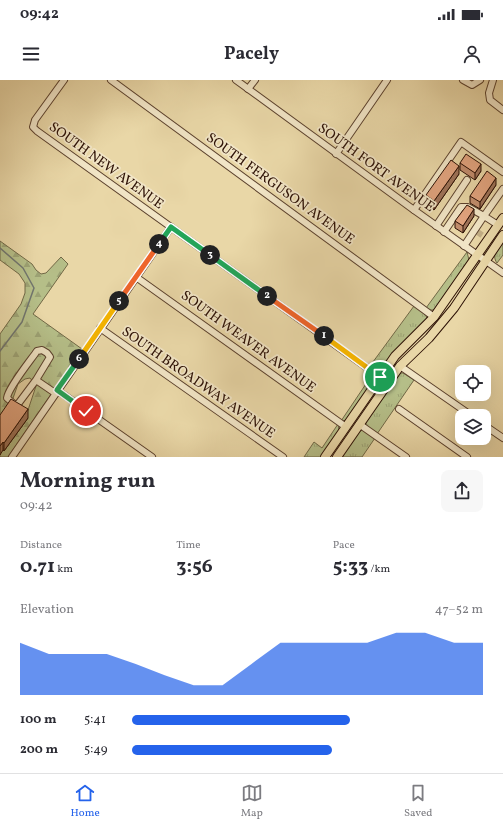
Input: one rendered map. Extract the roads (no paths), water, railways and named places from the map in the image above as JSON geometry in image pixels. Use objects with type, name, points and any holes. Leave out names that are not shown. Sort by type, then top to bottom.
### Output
[{"type":"main road","points":[[325,457],[395,356],[434,317],[503,218]]},
{"type":"main road","points":[[337,457],[400,366],[429,338],[454,308],[503,235]]},
{"type":"street","name":"SOUTH NEW AVENUE","points":[[64,80],[35,120],[33,127],[37,131],[380,377]]},
{"type":"street","name":"SOUTH FERGUSON AVENUE","points":[[111,80],[434,317]]},
{"type":"street","name":"SOUTH FORT AVENUE","points":[[236,80],[336,154],[503,273]]},
{"type":"street","points":[[248,89],[255,80]]},
{"type":"street","points":[[336,154],[387,80]]},
{"type":"street","points":[[463,80],[472,85],[480,80]]},
{"type":"street","points":[[493,80],[489,93],[490,100],[503,110]]},
{"type":"street","points":[[414,210],[461,142],[503,172]]},
{"type":"street","points":[[436,226],[467,180]]},
{"type":"street","points":[[464,246],[503,189]]},
{"type":"street","points":[[444,232],[461,207],[468,207],[498,225]]},
{"type":"street","points":[[480,222],[482,230]]},
{"type":"street","points":[[12,457],[171,227]]},
{"type":"street","points":[[470,238],[478,236]]},
{"type":"street","name":"SOUTH WEAVER AVENUE","points":[[136,277],[346,427]]},
{"type":"street","name":"SOUTH BROADWAY AVENUE","points":[[100,328],[283,457]]},
{"type":"street","points":[[42,350],[50,357],[36,380],[18,404],[9,404],[7,394],[37,351],[42,350]]},
{"type":"street","points":[[400,366],[462,409]]},
{"type":"street","points":[[36,380],[152,457]]},
{"type":"street","points":[[399,409],[467,457]]},
{"type":"street","points":[[359,424],[406,457]]},
{"type":"street","points":[[491,430],[503,438]]},
{"type":"waterway","points":[[0,248],[23,268],[34,288],[22,322],[0,351]]},
{"type":"tunnel","points":[[478,236],[482,230]]}]
